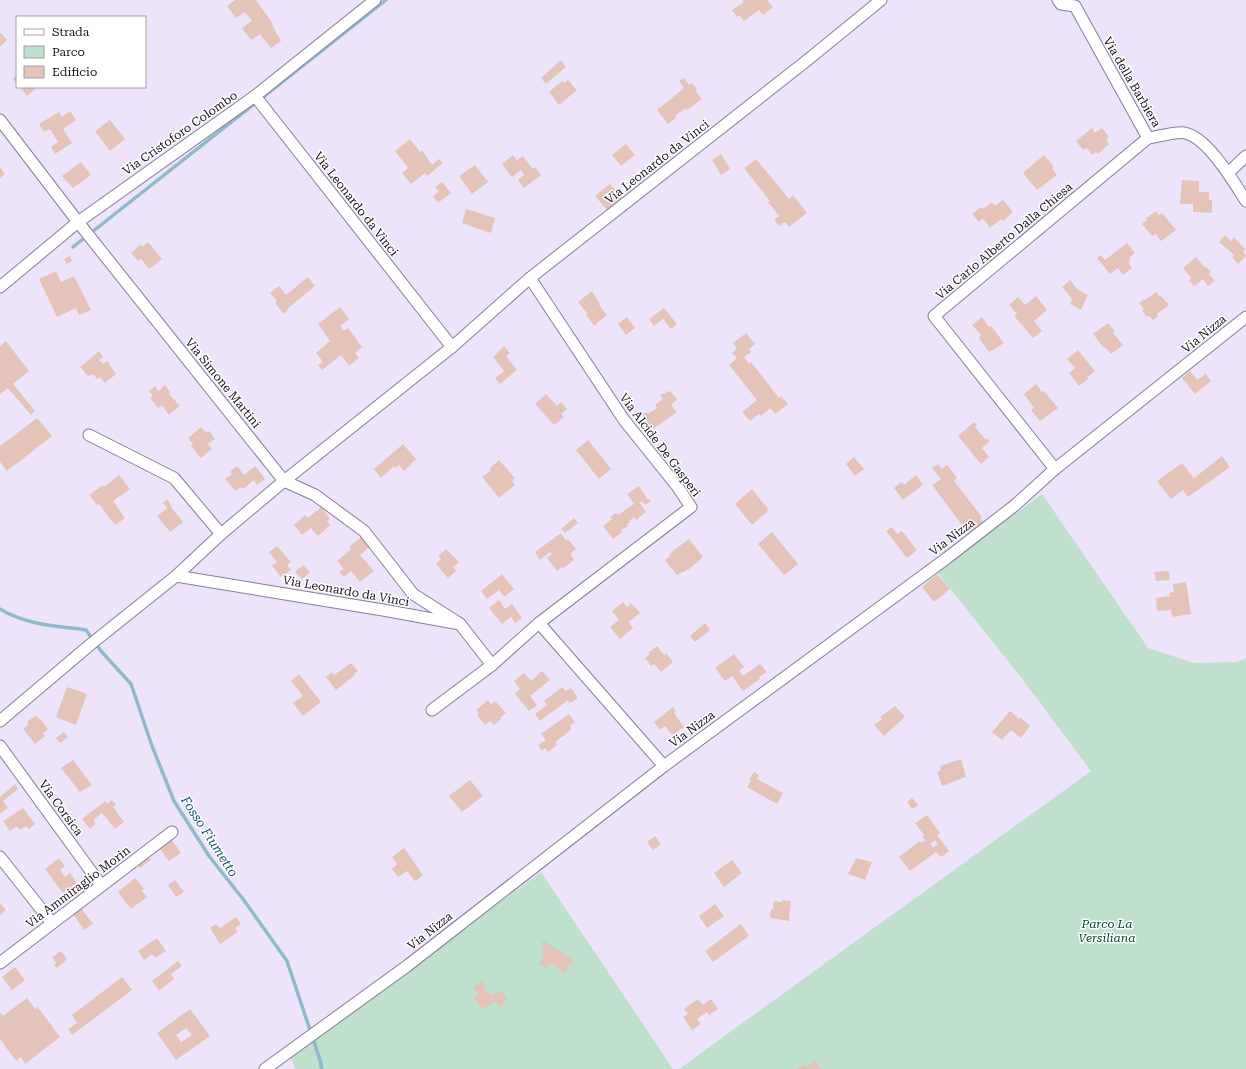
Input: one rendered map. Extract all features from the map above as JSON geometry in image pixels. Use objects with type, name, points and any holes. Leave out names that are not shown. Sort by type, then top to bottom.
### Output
[{"type":"street","name":"Via Cristoforo Colombo","points":[[0,287],[78,222],[258,99],[375,0]]},
{"type":"street","name":"Via Leonardo da Vinci","points":[[0,721],[176,576],[221,534],[284,481],[452,347],[530,278],[810,58],[881,0]]},
{"type":"street","name":"Via della Barbiera","points":[[1058,0],[1061,4],[1075,6],[1148,138],[1184,133],[1197,138],[1228,173],[1246,201]]},
{"type":"street","name":"Via Leonardo da Vinci","points":[[258,99],[452,347]]},
{"type":"street","name":"Via Simone Martini","points":[[0,120],[78,222],[284,481],[315,495],[364,531],[412,594],[460,624]]},
{"type":"street","name":"Via Carlo Alberto Dalla Chiesa","points":[[1055,469],[934,316],[1148,138]]},
{"type":"street","points":[[1228,173],[1246,156]]},
{"type":"street","name":"Via Alcide De Gasperi","points":[[530,278],[624,420],[677,486],[691,506],[539,623]]},
{"type":"street","name":"Via Nizza","points":[[265,1069],[407,966],[664,766],[953,553],[1014,506],[1055,469],[1246,317]]},
{"type":"street","points":[[89,435],[174,478],[221,534]]},
{"type":"street","name":"Via Leonardo da Vinci","points":[[176,576],[460,624]]},
{"type":"street","points":[[432,710],[492,665],[539,623],[664,766]]},
{"type":"street","points":[[460,624],[492,665]]},
{"type":"street","name":"Via Corsica","points":[[0,746],[101,885]]},
{"type":"street","name":"Via Ammiraglio Morin","points":[[0,963],[172,832]]},
{"type":"street","points":[[0,857],[52,923]]},
{"type":"green space","name":"Parco La Versiliana","points":[[1042,494],[1148,648],[1194,663],[1236,662],[1246,658],[1246,1069],[679,1069],[1091,771],[1023,680],[937,572]]},
{"type":"green space","points":[[541,872],[673,1069],[296,1069],[290,1057]]},
{"type":"building","points":[[235,0],[256,0],[273,24],[272,25],[281,41],[271,48],[260,34],[251,40],[242,28],[252,21],[245,12],[236,18],[227,6]]},
{"type":"building","points":[[742,0],[767,0],[773,7],[763,15],[759,10],[744,21],[739,15],[737,17],[732,10],[744,2]]},
{"type":"building","points":[[0,33],[7,40],[0,47]]},
{"type":"building","points":[[561,60],[566,67],[546,84],[541,78]]},
{"type":"building","points":[[16,76],[16,83],[13,79]]},
{"type":"building","points":[[684,78],[689,85],[692,83],[702,99],[687,110],[686,108],[675,116],[676,118],[668,124],[657,110],[684,88],[679,81]]},
{"type":"building","points":[[568,80],[577,90],[559,105],[549,92],[562,81],[564,83]]},
{"type":"building","points":[[21,88],[37,88],[27,96]]},
{"type":"building","points":[[70,111],[76,120],[63,129],[72,143],[55,154],[51,147],[58,142],[50,129],[44,132],[39,124],[59,112],[62,117]]},
{"type":"building","points":[[110,120],[125,139],[110,151],[95,131]]},
{"type":"building","points":[[1092,128],[1095,133],[1102,128],[1109,137],[1106,140],[1109,144],[1098,154],[1096,152],[1092,155],[1087,148],[1083,150],[1076,141]]},
{"type":"building","points":[[410,139],[420,152],[422,150],[432,165],[439,159],[443,163],[427,176],[425,173],[411,184],[402,173],[408,168],[395,151]]},
{"type":"building","points":[[626,144],[635,155],[621,166],[612,155]]},
{"type":"building","points":[[721,154],[730,169],[721,175],[712,160]]},
{"type":"building","points":[[513,155],[517,160],[523,156],[533,169],[535,167],[541,175],[524,188],[518,180],[524,175],[521,170],[512,177],[502,164]]},
{"type":"building","points":[[1044,155],[1054,167],[1052,168],[1057,175],[1037,190],[1023,173]]},
{"type":"building","points":[[756,159],[789,199],[793,195],[807,213],[789,227],[785,222],[779,226],[774,220],[779,216],[768,202],[770,201],[744,168]]},
{"type":"building","points":[[81,162],[91,175],[73,188],[62,176]]},
{"type":"building","points":[[475,165],[488,182],[472,194],[459,176]]},
{"type":"building","points":[[0,167],[5,174],[0,178]]},
{"type":"building","points":[[1182,180],[1199,181],[1199,192],[1209,192],[1209,200],[1212,200],[1212,213],[1193,212],[1193,204],[1180,204]]},
{"type":"building","points":[[442,182],[451,193],[438,203],[433,196],[439,192],[435,187]]},
{"type":"building","points":[[610,184],[624,200],[609,212],[595,196]]},
{"type":"building","points":[[1003,200],[1013,212],[1003,221],[1001,219],[990,228],[983,218],[979,222],[972,214],[981,207],[983,209],[992,202],[995,206]]},
{"type":"building","points":[[466,209],[495,218],[491,233],[462,223]]},
{"type":"building","points":[[1156,211],[1159,215],[1162,213],[1176,230],[1161,241],[1156,234],[1152,236],[1142,224],[1147,220],[1146,218]]},
{"type":"building","points":[[1225,235],[1231,241],[1234,237],[1245,249],[1243,251],[1246,256],[1238,264],[1232,257],[1234,255],[1219,242]]},
{"type":"building","points":[[148,242],[162,259],[149,269],[141,259],[138,261],[131,253],[141,244],[142,247]]},
{"type":"building","points":[[1127,243],[1135,253],[1130,257],[1129,263],[1132,268],[1123,275],[1118,268],[1110,274],[1097,258],[1101,255],[1105,260]]},
{"type":"building","points":[[70,256],[72,261],[67,264],[64,259]]},
{"type":"building","points":[[1196,257],[1204,267],[1205,266],[1211,272],[1209,274],[1215,281],[1208,286],[1203,279],[1194,286],[1189,280],[1191,278],[1183,268]]},
{"type":"building","points":[[56,271],[61,282],[74,276],[91,310],[79,315],[76,308],[57,317],[39,279]]},
{"type":"building","points":[[308,277],[315,286],[287,309],[288,310],[284,314],[275,303],[277,301],[270,293],[279,286],[286,295]]},
{"type":"building","points":[[1070,280],[1077,289],[1088,295],[1081,310],[1070,304],[1072,299],[1062,287]]},
{"type":"building","points":[[592,291],[600,304],[599,305],[607,315],[594,326],[586,314],[587,313],[578,302]]},
{"type":"building","points":[[1156,292],[1169,305],[1157,314],[1158,316],[1153,320],[1149,316],[1147,317],[1142,311],[1144,309],[1139,303]]},
{"type":"building","points":[[1036,296],[1047,310],[1034,321],[1042,331],[1033,338],[1014,316],[1017,314],[1009,305],[1018,297],[1025,305]]},
{"type":"building","points":[[340,307],[349,319],[340,326],[344,331],[348,328],[362,347],[355,353],[359,358],[349,366],[341,355],[322,370],[318,365],[323,362],[316,353],[330,341],[318,324]]},
{"type":"building","points":[[664,308],[677,324],[671,329],[663,319],[654,326],[649,319]]},
{"type":"building","points":[[627,317],[635,328],[626,335],[618,324]]},
{"type":"building","points":[[982,317],[1004,343],[989,352],[979,338],[981,335],[972,325]]},
{"type":"building","points":[[1108,323],[1115,331],[1113,333],[1123,345],[1111,354],[1093,334]]},
{"type":"building","points":[[746,333],[755,344],[749,349],[751,352],[744,357],[749,364],[751,362],[779,398],[781,396],[788,404],[775,414],[770,408],[761,416],[759,414],[750,421],[742,412],[757,400],[729,365],[737,358],[732,353],[737,349],[733,343]]},
{"type":"building","points":[[6,341],[29,371],[13,384],[35,411],[31,415],[8,388],[0,394],[0,346]]},
{"type":"building","points":[[504,346],[510,353],[506,356],[517,370],[500,384],[495,378],[504,371],[493,357]]},
{"type":"building","points":[[1078,350],[1095,371],[1079,386],[1069,373],[1075,368],[1067,359]]},
{"type":"building","points":[[99,351],[103,357],[99,360],[103,364],[107,361],[116,374],[105,383],[100,377],[97,379],[93,374],[88,376],[80,367]]},
{"type":"building","points":[[1190,371],[1197,380],[1206,374],[1211,381],[1195,394],[1182,378]]},
{"type":"building","points":[[1036,384],[1058,408],[1040,421],[1031,410],[1034,408],[1024,394]]},
{"type":"building","points":[[165,385],[170,392],[169,394],[180,406],[169,415],[162,405],[158,408],[150,398],[153,396],[149,391],[155,386],[159,391]]},
{"type":"building","points":[[670,391],[677,399],[671,405],[677,412],[653,429],[642,415],[646,412],[648,414],[657,408],[655,405],[663,399],[660,395]]},
{"type":"building","points":[[546,394],[557,406],[561,402],[567,409],[561,414],[564,417],[554,425],[535,404]]},
{"type":"building","points":[[37,418],[52,436],[7,471],[0,462],[0,446]]},
{"type":"building","points":[[974,422],[977,425],[975,427],[986,440],[987,438],[990,441],[982,448],[989,457],[981,464],[958,436]]},
{"type":"building","points":[[201,427],[206,433],[209,431],[215,439],[208,444],[212,449],[201,458],[191,446],[193,444],[188,438]]},
{"type":"building","points":[[588,440],[611,469],[599,479],[576,450]]},
{"type":"building","points":[[403,444],[416,459],[404,471],[399,465],[396,468],[394,466],[381,478],[374,469]]},
{"type":"building","points":[[1222,456],[1230,467],[1188,497],[1183,490],[1171,499],[1157,481],[1182,463],[1194,478]]},
{"type":"building","points":[[854,457],[864,469],[855,476],[846,464]]},
{"type":"building","points":[[499,460],[515,478],[512,481],[515,485],[499,498],[482,477],[491,470],[489,469]]},
{"type":"building","points":[[938,464],[942,469],[947,465],[957,478],[954,481],[982,517],[980,518],[984,523],[971,533],[967,527],[965,529],[932,485],[941,479],[932,468]]},
{"type":"building","points":[[237,466],[244,475],[255,466],[265,479],[257,485],[254,480],[243,489],[241,487],[235,491],[225,479],[232,474],[230,472]]},
{"type":"building","points":[[119,475],[130,489],[113,501],[125,518],[115,525],[99,504],[97,505],[89,495],[103,485],[104,487]]},
{"type":"building","points":[[916,475],[923,485],[903,500],[894,488],[902,482],[904,485]]},
{"type":"building","points":[[639,486],[648,500],[649,499],[651,501],[645,505],[642,501],[640,503],[646,512],[636,520],[634,517],[629,521],[630,523],[627,524],[628,526],[621,530],[622,532],[613,539],[603,526],[612,519],[610,517],[616,513],[618,515],[634,504],[627,494]]},
{"type":"building","points":[[752,489],[768,511],[752,525],[735,504]]},
{"type":"building","points":[[167,499],[171,505],[170,506],[183,522],[170,532],[157,516],[167,508],[163,503]]},
{"type":"building","points":[[321,507],[330,519],[327,521],[330,525],[318,536],[311,528],[302,535],[294,525],[305,515],[308,518]]},
{"type":"building","points":[[574,518],[578,523],[565,533],[561,529]]},
{"type":"building","points":[[892,527],[897,534],[902,531],[917,550],[907,558],[886,531]]},
{"type":"building","points":[[772,532],[798,564],[784,575],[758,544]]},
{"type":"building","points":[[561,533],[566,541],[568,539],[576,549],[570,554],[574,560],[564,568],[562,567],[557,571],[547,558],[552,554],[550,552],[540,560],[535,552]]},
{"type":"building","points":[[362,536],[370,546],[360,555],[374,571],[360,582],[351,571],[344,577],[339,572],[344,569],[337,561],[351,549],[349,547]]},
{"type":"building","points":[[689,539],[703,557],[689,569],[677,575],[665,560],[674,550]]},
{"type":"building","points":[[277,546],[291,562],[287,565],[291,570],[281,577],[272,566],[277,562],[269,552]]},
{"type":"building","points":[[446,549],[459,562],[453,567],[456,571],[448,578],[436,564],[441,559],[438,556]]},
{"type":"building","points":[[303,565],[310,572],[302,579],[295,572]]},
{"type":"building","points":[[1169,571],[1170,580],[1156,581],[1154,572]]},
{"type":"building","points":[[502,574],[514,589],[504,597],[499,590],[487,599],[481,591]]},
{"type":"building","points":[[937,574],[950,589],[934,602],[922,587]]},
{"type":"building","points":[[1186,582],[1191,614],[1172,617],[1171,610],[1157,611],[1156,598],[1170,596],[1169,593],[1174,592],[1173,584]]},
{"type":"building","points":[[499,600],[505,609],[512,604],[522,618],[515,623],[511,617],[502,624],[489,608]]},
{"type":"building","points":[[623,602],[627,607],[631,603],[640,613],[629,622],[633,628],[620,639],[610,627],[619,620],[612,611]]},
{"type":"building","points":[[705,623],[710,630],[695,642],[690,636]]},
{"type":"building","points":[[657,646],[664,655],[666,653],[673,662],[661,672],[654,664],[651,666],[645,658],[650,654],[648,653]]},
{"type":"building","points":[[734,654],[744,667],[739,671],[743,676],[760,664],[767,672],[743,691],[732,676],[725,681],[715,668]]},
{"type":"building","points":[[351,663],[358,671],[336,690],[326,677],[332,672],[334,675]]},
{"type":"building","points":[[542,671],[550,680],[530,696],[537,705],[529,711],[515,694],[520,689],[514,681],[524,673],[531,681]]},
{"type":"building","points":[[299,674],[321,702],[303,716],[293,703],[303,696],[291,681]]},
{"type":"building","points":[[67,687],[87,694],[76,725],[56,717]]},
{"type":"building","points":[[562,687],[566,691],[571,688],[578,698],[570,703],[568,700],[540,721],[535,714],[547,705],[544,701]]},
{"type":"building","points":[[488,700],[491,704],[495,701],[506,713],[494,725],[490,721],[485,725],[477,715],[479,713],[476,710]]},
{"type":"building","points":[[895,706],[905,717],[884,736],[874,725],[882,719],[880,717]]},
{"type":"building","points":[[673,707],[676,711],[674,713],[684,727],[672,735],[665,726],[660,730],[654,722]]},
{"type":"building","points":[[1010,711],[1030,726],[1021,738],[1011,730],[1002,740],[992,732]]},
{"type":"building","points":[[569,714],[575,722],[570,726],[571,730],[555,742],[557,745],[548,752],[545,748],[542,751],[538,745],[546,740],[541,734]]},
{"type":"building","points":[[35,716],[39,718],[48,729],[43,733],[45,736],[35,744],[23,729],[29,724],[27,722]]},
{"type":"building","points":[[64,732],[68,737],[60,743],[56,738]]},
{"type":"building","points":[[961,759],[966,777],[942,786],[937,772],[941,770],[940,766]]},
{"type":"building","points":[[73,760],[92,785],[80,792],[61,768]]},
{"type":"building","points":[[754,772],[759,775],[757,779],[783,793],[777,804],[747,787]]},
{"type":"building","points":[[470,780],[483,796],[462,812],[449,796]]},
{"type":"building","points":[[15,784],[18,789],[3,801],[8,808],[0,814],[0,797]]},
{"type":"building","points":[[912,798],[918,805],[912,809],[907,802]]},
{"type":"building","points":[[112,800],[116,805],[113,807],[124,822],[115,829],[102,813],[94,819],[95,824],[90,829],[82,819],[105,801],[107,804]]},
{"type":"building","points":[[23,808],[35,824],[29,829],[26,826],[20,830],[17,826],[10,831],[3,821]]},
{"type":"building","points":[[927,815],[940,833],[937,835],[949,851],[941,857],[936,852],[910,871],[899,857],[920,841],[921,843],[925,840],[922,836],[924,835],[915,823]],"holes":[[[935,840],[938,844],[933,848],[930,844]]]},
{"type":"building","points":[[655,836],[661,844],[653,850],[647,842]]},
{"type":"building","points":[[172,840],[181,853],[169,861],[160,849]]},
{"type":"building","points":[[404,848],[423,875],[415,881],[407,871],[398,877],[392,869],[397,864],[392,857]]},
{"type":"building","points":[[146,855],[151,860],[140,868],[136,862]]},
{"type":"building","points":[[59,858],[65,866],[60,870],[65,877],[70,873],[77,883],[63,893],[45,869]]},
{"type":"building","points":[[856,858],[872,862],[865,880],[848,874]]},
{"type":"building","points":[[732,860],[742,873],[724,887],[714,873]]},
{"type":"building","points":[[135,878],[144,889],[142,891],[147,897],[131,909],[118,892]]},
{"type":"building","points":[[175,880],[184,892],[176,897],[168,885]]},
{"type":"building","points":[[783,900],[791,901],[789,921],[770,918],[774,901],[782,902]]},
{"type":"building","points":[[0,903],[6,910],[0,915]]},
{"type":"building","points":[[715,904],[724,916],[707,928],[699,916]]},
{"type":"building","points":[[81,908],[93,924],[84,930],[73,914]]},
{"type":"building","points":[[236,917],[241,924],[235,928],[238,932],[220,944],[210,928],[216,924],[220,928]]},
{"type":"building","points":[[741,924],[749,936],[713,962],[705,951]]},
{"type":"building","points":[[157,938],[166,951],[155,958],[152,954],[144,960],[138,951]]},
{"type":"building","points":[[542,940],[573,960],[564,973],[550,963],[546,968],[539,964],[543,958]]},
{"type":"building","points":[[61,951],[67,959],[57,968],[54,965],[56,963],[52,957]]},
{"type":"building","points":[[178,961],[182,966],[171,974],[174,979],[159,991],[152,981]]},
{"type":"building","points":[[15,967],[25,980],[12,990],[2,977]]},
{"type":"building","points":[[122,977],[132,990],[72,1035],[68,1029],[77,1023],[72,1015]]},
{"type":"building","points":[[482,981],[486,986],[483,989],[485,992],[487,990],[491,996],[500,990],[507,999],[503,1001],[505,1003],[500,1007],[495,1001],[482,1009],[474,997],[478,994],[473,987]]},
{"type":"building","points":[[27,998],[35,1009],[37,1007],[40,1010],[60,1037],[25,1064],[21,1057],[16,1061],[0,1039],[0,1012],[3,1016]]},
{"type":"building","points":[[698,999],[703,1005],[711,999],[718,1009],[709,1015],[707,1012],[697,1019],[701,1024],[692,1030],[683,1017],[688,1014],[684,1009]]},
{"type":"building","points":[[190,1009],[210,1036],[176,1060],[157,1033]],"holes":[[[186,1028],[192,1035],[181,1042],[176,1035]]]},
{"type":"building","points":[[815,1061],[821,1069],[797,1069],[804,1064],[806,1068]]},
{"type":"waterway","points":[[73,247],[386,0]]},
{"type":"waterway","name":"Fosso Fiumetto","points":[[0,609],[31,622],[86,630],[101,651],[131,684],[152,746],[174,801],[209,856],[243,899],[287,961],[322,1069]]}]
